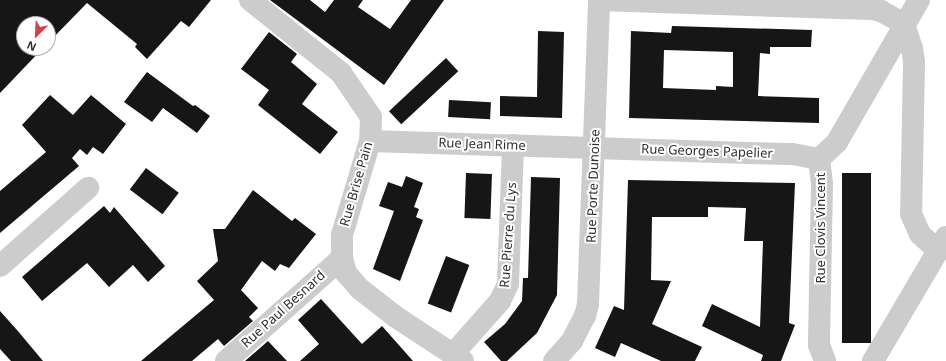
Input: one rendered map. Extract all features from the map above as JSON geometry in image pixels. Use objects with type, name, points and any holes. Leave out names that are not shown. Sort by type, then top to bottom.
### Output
[{"type":"street","name":"Rue Brise Pain","points":[[250,0],[341,73],[371,117],[370,142],[342,235],[342,258],[346,273],[360,289],[396,317],[458,358]]},
{"type":"street","points":[[599,0],[871,9],[881,11],[904,24],[912,48],[914,63],[911,214],[920,234],[944,241],[873,361]]},
{"type":"street","name":"Rue Porte Dunoise","points":[[554,361],[572,341],[585,316],[588,304],[595,147],[599,0]]},
{"type":"street","name":"Rue Clovis Vincent","points":[[825,361],[819,344],[822,184],[819,159],[836,142],[919,0]]},
{"type":"street","name":"Rue Jean Rime","points":[[370,142],[595,147]]},
{"type":"street","name":"Rue Pierre du Lys","points":[[458,358],[500,301],[508,284],[513,145]]},
{"type":"street","name":"Rue Georges Papelier","points":[[595,147],[793,154],[819,159]]},
{"type":"street","points":[[0,266],[88,188]]},
{"type":"street","name":"Rue Paul Besnard","points":[[226,361],[342,258]]},
{"type":"building","points":[[0,0],[211,0],[189,27],[181,21],[147,59],[135,47],[137,44],[87,3],[56,35],[56,16],[16,16],[16,56],[35,56],[0,93]]},
{"type":"building","points":[[270,0],[310,0],[325,12],[334,0],[363,0],[358,7],[390,29],[411,0],[444,0],[384,85]]},
{"type":"building","points":[[672,26],[812,30],[811,47],[770,47],[770,54],[760,53],[758,96],[819,98],[819,123],[629,118],[631,31],[671,33]],"holes":[[[664,50],[733,52],[733,87],[716,86],[716,90],[663,88]]]},
{"type":"building","points":[[538,31],[564,32],[562,118],[500,116],[500,96],[537,97]]},
{"type":"building","points":[[269,32],[297,54],[291,62],[317,84],[302,104],[338,132],[320,154],[258,105],[269,90],[241,69]]},
{"type":"building","points":[[446,58],[458,71],[401,124],[389,111]]},
{"type":"building","points":[[147,72],[193,106],[195,105],[210,116],[197,133],[163,108],[152,122],[124,102]]},
{"type":"building","points":[[50,95],[73,115],[91,95],[126,124],[103,154],[93,147],[87,155],[80,149],[72,158],[79,166],[0,233],[0,191],[46,152],[22,125]]},
{"type":"building","points":[[449,100],[491,102],[490,119],[448,117]]},
{"type":"building","points":[[146,168],[179,193],[162,214],[130,190]]},
{"type":"building","points":[[466,173],[492,174],[490,219],[464,218]]},
{"type":"building","points":[[842,173],[871,173],[871,343],[842,343]]},
{"type":"building","points":[[406,176],[423,183],[414,207],[419,209],[416,217],[423,220],[400,281],[373,269],[394,211],[379,206],[388,182],[402,187]]},
{"type":"building","points":[[531,177],[560,178],[557,295],[537,333],[507,361],[501,361],[484,342],[505,324],[522,301],[523,278],[528,278]]},
{"type":"building","points":[[628,180],[795,183],[789,323],[795,325],[781,361],[761,361],[763,355],[702,326],[712,304],[760,327],[763,241],[744,241],[746,208],[708,207],[708,217],[652,217],[651,280],[671,281],[652,324],[702,347],[695,361],[661,361],[621,343],[615,357],[595,348],[614,306],[624,310]]},
{"type":"building","points":[[253,190],[292,221],[295,218],[316,234],[289,268],[280,264],[275,271],[262,261],[241,290],[258,308],[249,317],[253,321],[224,346],[218,339],[192,361],[141,361],[214,300],[197,281],[218,261],[213,229],[225,229]]},
{"type":"building","points":[[104,206],[110,213],[114,207],[165,266],[148,282],[133,265],[109,287],[87,263],[42,301],[22,277]]},
{"type":"building","points":[[446,256],[469,265],[451,313],[428,304]]},
{"type":"building","points":[[321,299],[362,344],[382,326],[413,361],[300,361],[319,344],[298,320]]},
{"type":"building","points":[[0,311],[43,361],[11,361],[0,349]]},
{"type":"building","points":[[268,341],[287,361],[245,361]]}]
